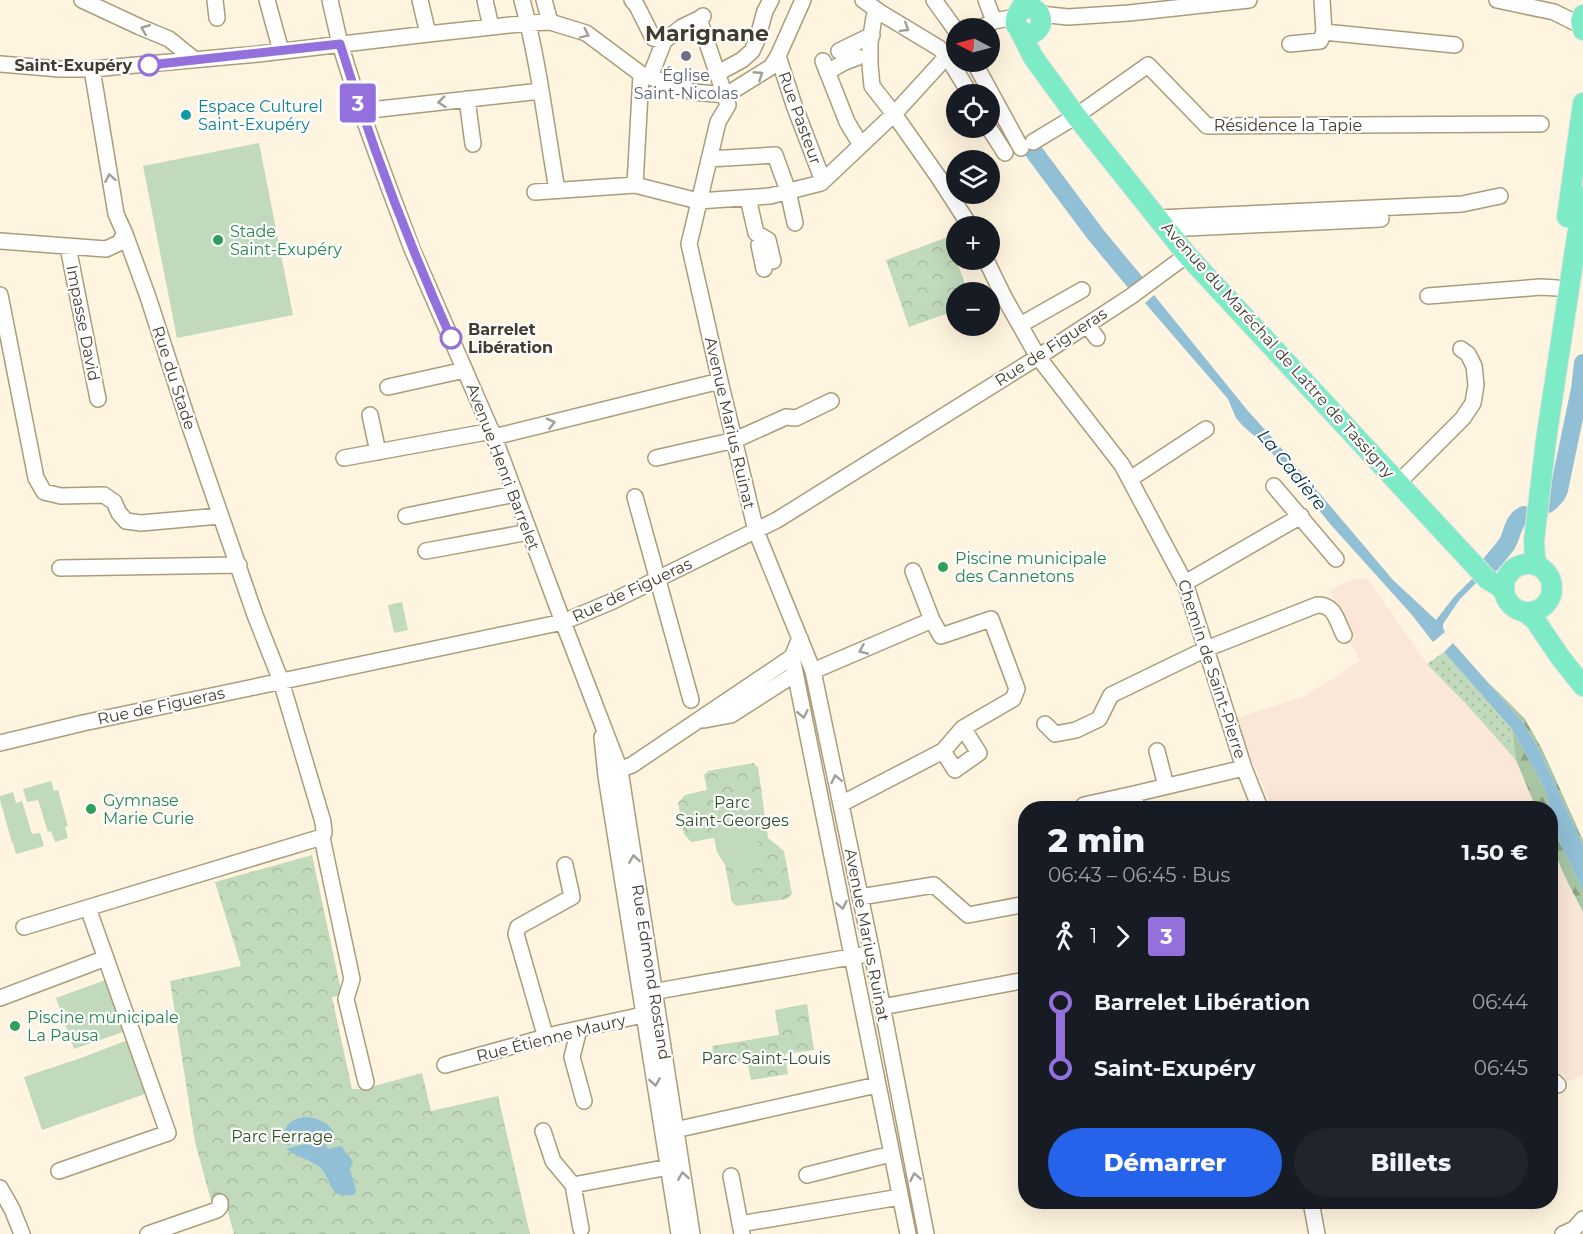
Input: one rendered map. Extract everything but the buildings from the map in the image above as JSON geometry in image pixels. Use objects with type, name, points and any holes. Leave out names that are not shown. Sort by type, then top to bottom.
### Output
[{"type":"main road","name":"Avenue du Maréchal de Lattre de Tassigny","points":[[1030,15],[1034,57],[1076,116],[1187,255],[1482,574],[1496,580],[1510,578]]},
{"type":"main road","points":[[1546,440],[1545,374],[1583,104]]},
{"type":"main road","points":[[1538,566],[1534,542],[1546,440],[1583,197]]},
{"type":"main road","points":[[1541,485],[1510,578],[1511,605],[1518,611],[1539,610],[1550,598]]},
{"type":"main road","points":[[1510,578],[1531,564],[1546,572],[1551,580],[1551,614],[1556,631],[1583,674]]},
{"type":"main road","points":[[1524,612],[1535,620],[1583,686]]},
{"type":"street","points":[[82,0],[169,39],[195,60]]},
{"type":"street","points":[[215,0],[217,18]]},
{"type":"street","points":[[267,0],[281,51]]},
{"type":"street","name":"Avenue Henri Barrelet","points":[[330,0],[340,44],[361,111],[412,249],[493,434],[562,622]]},
{"type":"street","points":[[421,0],[428,34]]},
{"type":"street","points":[[485,0],[491,27]]},
{"type":"street","points":[[522,0],[529,23],[542,91],[557,190]]},
{"type":"street","points":[[544,0],[550,22]]},
{"type":"street","points":[[718,73],[742,60],[752,51],[771,0]]},
{"type":"street","points":[[0,64],[92,69],[550,22],[586,33],[646,75],[693,92],[726,95],[771,67],[803,0]]},
{"type":"street","points":[[864,0],[939,48],[946,55]]},
{"type":"street","points":[[934,0],[947,18]]},
{"type":"street","points":[[986,0],[987,18]]},
{"type":"street","points":[[1000,22],[1030,15],[1068,17],[1129,13],[1249,0]]},
{"type":"street","points":[[1290,44],[1320,41],[1323,32],[1322,0]]},
{"type":"street","points":[[1497,0],[1520,2],[1583,20]]},
{"type":"street","points":[[638,2],[652,38],[664,41]]},
{"type":"street","points":[[878,10],[874,17],[871,39],[872,86],[894,114],[964,216]]},
{"type":"street","points":[[635,184],[646,75],[664,41],[682,27],[701,18],[726,95]]},
{"type":"street","points":[[1323,32],[1455,45]]},
{"type":"street","points":[[839,51],[871,39]]},
{"type":"street","name":"Rue Pasteur","points":[[778,56],[823,181]]},
{"type":"street","points":[[858,57],[825,67],[847,122],[861,145]]},
{"type":"street","points":[[535,192],[635,184],[698,201],[770,196],[821,183],[894,114],[946,57]]},
{"type":"street","name":"Résidence la Tapie","points":[[1076,116],[1148,65],[1207,126],[1541,123]]},
{"type":"street","name":"Rue du Stade","points":[[92,69],[117,214],[220,516],[281,681],[323,822],[322,837],[352,979],[346,999],[366,1082]]},
{"type":"street","points":[[981,72],[1027,145],[1076,116]]},
{"type":"street","points":[[361,111],[542,91]]},
{"type":"street","name":"Avenue Marius Ruinat","points":[[726,95],[728,105],[718,122],[689,244],[756,531],[813,671],[872,953],[926,1234]]},
{"type":"street","points":[[467,99],[473,144]]},
{"type":"street","points":[[995,138],[1005,153]]},
{"type":"street","points":[[709,159],[776,155],[788,191],[795,224]]},
{"type":"street","points":[[1162,223],[1462,204],[1500,196]]},
{"type":"street","points":[[747,198],[756,233],[768,240],[769,265]]},
{"type":"street","points":[[1162,223],[1381,219]]},
{"type":"street","points":[[0,241],[106,249],[119,243],[125,234]]},
{"type":"street","name":"Impasse David","points":[[68,247],[98,399]]},
{"type":"street","name":"Rue de Figueras","points":[[0,743],[83,723],[562,622],[613,601],[786,514],[1038,357],[1130,297],[1187,255]]},
{"type":"street","name":"Chemin de Saint-Pierre","points":[[992,270],[1038,357],[1122,465],[1185,583],[1244,768],[1257,801]]},
{"type":"street","points":[[1428,296],[1541,287],[1557,288]]},
{"type":"street","points":[[1020,325],[1082,290]]},
{"type":"street","points":[[0,295],[36,478],[44,492],[61,496],[104,495],[114,502],[126,521],[141,523],[220,516]]},
{"type":"street","points":[[1087,325],[1097,338]]},
{"type":"street","points":[[1398,483],[1463,418],[1473,403],[1476,385],[1474,366],[1468,354],[1461,349]]},
{"type":"street","points":[[388,387],[465,370]]},
{"type":"street","points":[[344,458],[493,434],[720,381]]},
{"type":"street","points":[[656,458],[735,440],[786,417],[796,418],[831,401]]},
{"type":"street","points":[[370,415],[378,452]]},
{"type":"street","points":[[1130,479],[1206,429]]},
{"type":"street","points":[[1274,486],[1336,559]]},
{"type":"street","points":[[406,516],[515,495]]},
{"type":"street","points":[[635,497],[691,700]]},
{"type":"street","points":[[1185,583],[1301,516]]},
{"type":"street","points":[[426,551],[529,532]]},
{"type":"street","points":[[60,567],[238,565]]},
{"type":"street","points":[[841,804],[943,751],[963,728],[1013,699],[1017,688],[991,619],[941,636],[932,620],[913,571]]},
{"type":"street","points":[[1045,724],[1055,735],[1076,730],[1099,719],[1111,695],[1206,649],[1321,605],[1331,609],[1344,635]]},
{"type":"street","points":[[813,671],[932,620]]},
{"type":"street","name":"Rue Edmond Rostand","points":[[562,622],[599,713],[613,773],[647,992],[675,1130],[692,1234]]},
{"type":"street","points":[[613,773],[632,765],[792,657],[800,638]]},
{"type":"street","name":"Avenue Marius Ruinat","points":[[792,657],[908,1234]]},
{"type":"street","points":[[695,722],[731,715],[795,674]]},
{"type":"street","points":[[943,751],[956,770],[979,753],[963,728]]},
{"type":"street","points":[[1157,751],[1166,786]]},
{"type":"street","points":[[1135,801],[1166,786],[1244,768]]},
{"type":"street","points":[[24,927],[322,837]]},
{"type":"street","points":[[546,1038],[516,934],[518,927],[572,897],[565,865]]},
{"type":"street","points":[[860,897],[934,885],[968,915],[1018,906]]},
{"type":"street","points":[[59,1171],[168,1133],[88,908]]},
{"type":"street","points":[[647,992],[872,953]]},
{"type":"street","points":[[0,998],[106,958]]},
{"type":"street","points":[[882,1006],[1018,981]]},
{"type":"street","name":"Rue Edmond Rostand","points":[[651,1013],[669,1167],[680,1234]]},
{"type":"street","name":"Rue Étienne Maury","points":[[445,1065],[579,1029],[651,1013]]},
{"type":"street","points":[[579,1029],[572,1057],[584,1101]]},
{"type":"street","points":[[675,1130],[877,1085]]},
{"type":"street","points":[[543,1131],[553,1161],[573,1185],[581,1229]]},
{"type":"street","points":[[807,1175],[891,1154]]},
{"type":"street","points":[[573,1185],[669,1167]]},
{"type":"street","points":[[731,1176],[741,1229],[900,1197]]},
{"type":"street","points":[[0,1188],[6,1211],[22,1234]]},
{"type":"street","points":[[148,1234],[217,1210],[220,1202]]},
{"type":"street","points":[[1312,1209],[1317,1234]]},
{"type":"street","points":[[1563,1234],[1574,1229],[1583,1219]]},
{"type":"shaded area","points":[[1353,579],[1368,579],[1427,664],[1516,760],[1533,801],[1270,801],[1233,719],[1303,697],[1360,661],[1334,607],[1336,604],[1329,590]]},
{"type":"shaded area","points":[[1558,860],[1583,912],[1583,1075],[1567,1082],[1564,1073],[1558,1073]]},
{"type":"green space","name":"Stade Saint-Exupéry","points":[[259,143],[293,315],[177,338],[143,166]]},
{"type":"green space","points":[[946,238],[946,270],[960,270],[964,282],[946,282],[946,314],[909,327],[886,260]]},
{"type":"green space","points":[[402,602],[408,630],[394,633],[388,605]]},
{"type":"green space","points":[[1444,652],[1512,729],[1516,760],[1427,664]]},
{"type":"green space","points":[[1486,680],[1525,719],[1542,749],[1583,840],[1583,845],[1540,751],[1522,721]]},
{"type":"green space","points":[[1512,729],[1544,788],[1548,801],[1533,801],[1516,760]]},
{"type":"green space","name":"Parc Saint-Georges","points":[[753,763],[758,767],[768,838],[784,851],[792,894],[787,899],[736,906],[732,902],[725,865],[717,852],[714,838],[691,842],[684,834],[678,803],[685,795],[707,790],[704,775],[708,771]]},
{"type":"green space","points":[[51,781],[54,791],[58,790],[68,826],[65,827],[68,838],[55,842],[51,831],[48,832],[38,800],[27,802],[23,789]]},
{"type":"green space","points":[[13,792],[16,803],[22,801],[32,834],[40,833],[44,846],[16,854],[0,800],[0,796]]},
{"type":"green space","points":[[738,807],[765,855],[737,871],[710,823]]},
{"type":"green space","points":[[1558,835],[1583,891],[1583,912],[1558,860]]},
{"type":"green space","name":"Parc Ferrage","points":[[312,855],[342,995],[332,997],[352,1089],[363,1089],[422,1073],[431,1111],[498,1096],[530,1234],[234,1234],[225,1201],[212,1204],[195,1142],[170,981],[241,966],[215,882]]},
{"type":"green space","points":[[108,979],[126,1031],[74,1049],[56,998]]},
{"type":"green space","name":"Parc Saint-Louis","points":[[807,1004],[814,1050],[785,1054],[788,1074],[751,1080],[747,1061],[715,1066],[712,1046],[779,1035],[775,1010]]},
{"type":"green space","points":[[128,1040],[145,1094],[42,1130],[24,1077]]},
{"type":"water","points":[[1154,295],[1248,411],[1393,580],[1436,620],[1454,597],[1476,575],[1479,580],[1460,599],[1443,624],[1445,632],[1433,642],[1412,615],[1331,525],[1268,448],[1236,418],[1228,399],[1145,303]]},
{"type":"water","points":[[1453,643],[1522,721],[1540,751],[1583,845],[1583,891],[1558,835],[1558,801],[1548,801],[1544,788],[1512,729],[1444,652]]},
{"type":"water","points":[[306,1117],[322,1121],[334,1132],[285,1146],[284,1134],[287,1126],[290,1122]]},
{"type":"water","points":[[323,1139],[328,1149],[341,1146],[352,1160],[350,1169],[355,1194],[339,1195],[317,1165],[286,1149]]},
{"type":"waterway","name":"La Cadière","points":[[1034,152],[1096,235],[1135,282]]},
{"type":"waterway","points":[[1548,504],[1559,490],[1580,389],[1583,363]]},
{"type":"waterway","points":[[1488,567],[1507,544],[1515,524],[1524,515]]},
{"type":"bus line","name":"3","points":[[149,65],[340,44],[361,111],[412,249],[451,338]]},
{"type":"place","name":"Église Saint-Nicolas","points":[[686,56]]},
{"type":"place","name":"Saint-Exupéry","points":[[149,65]]},
{"type":"place","name":"Espace Culturel Saint-Exupéry","points":[[186,115]]},
{"type":"place","name":"Stade Saint-Exupéry","points":[[218,240]]},
{"type":"place","name":"Barrelet Libération","points":[[451,338]]},
{"type":"place","name":"Piscine municipale des Cannetons","points":[[943,567]]},
{"type":"place","name":"Gymnase Marie Curie","points":[[91,809]]},
{"type":"place","name":"Piscine municipale La Pausa","points":[[15,1026]]},
{"type":"district","name":"Marignane","points":[[707,33]]}]
